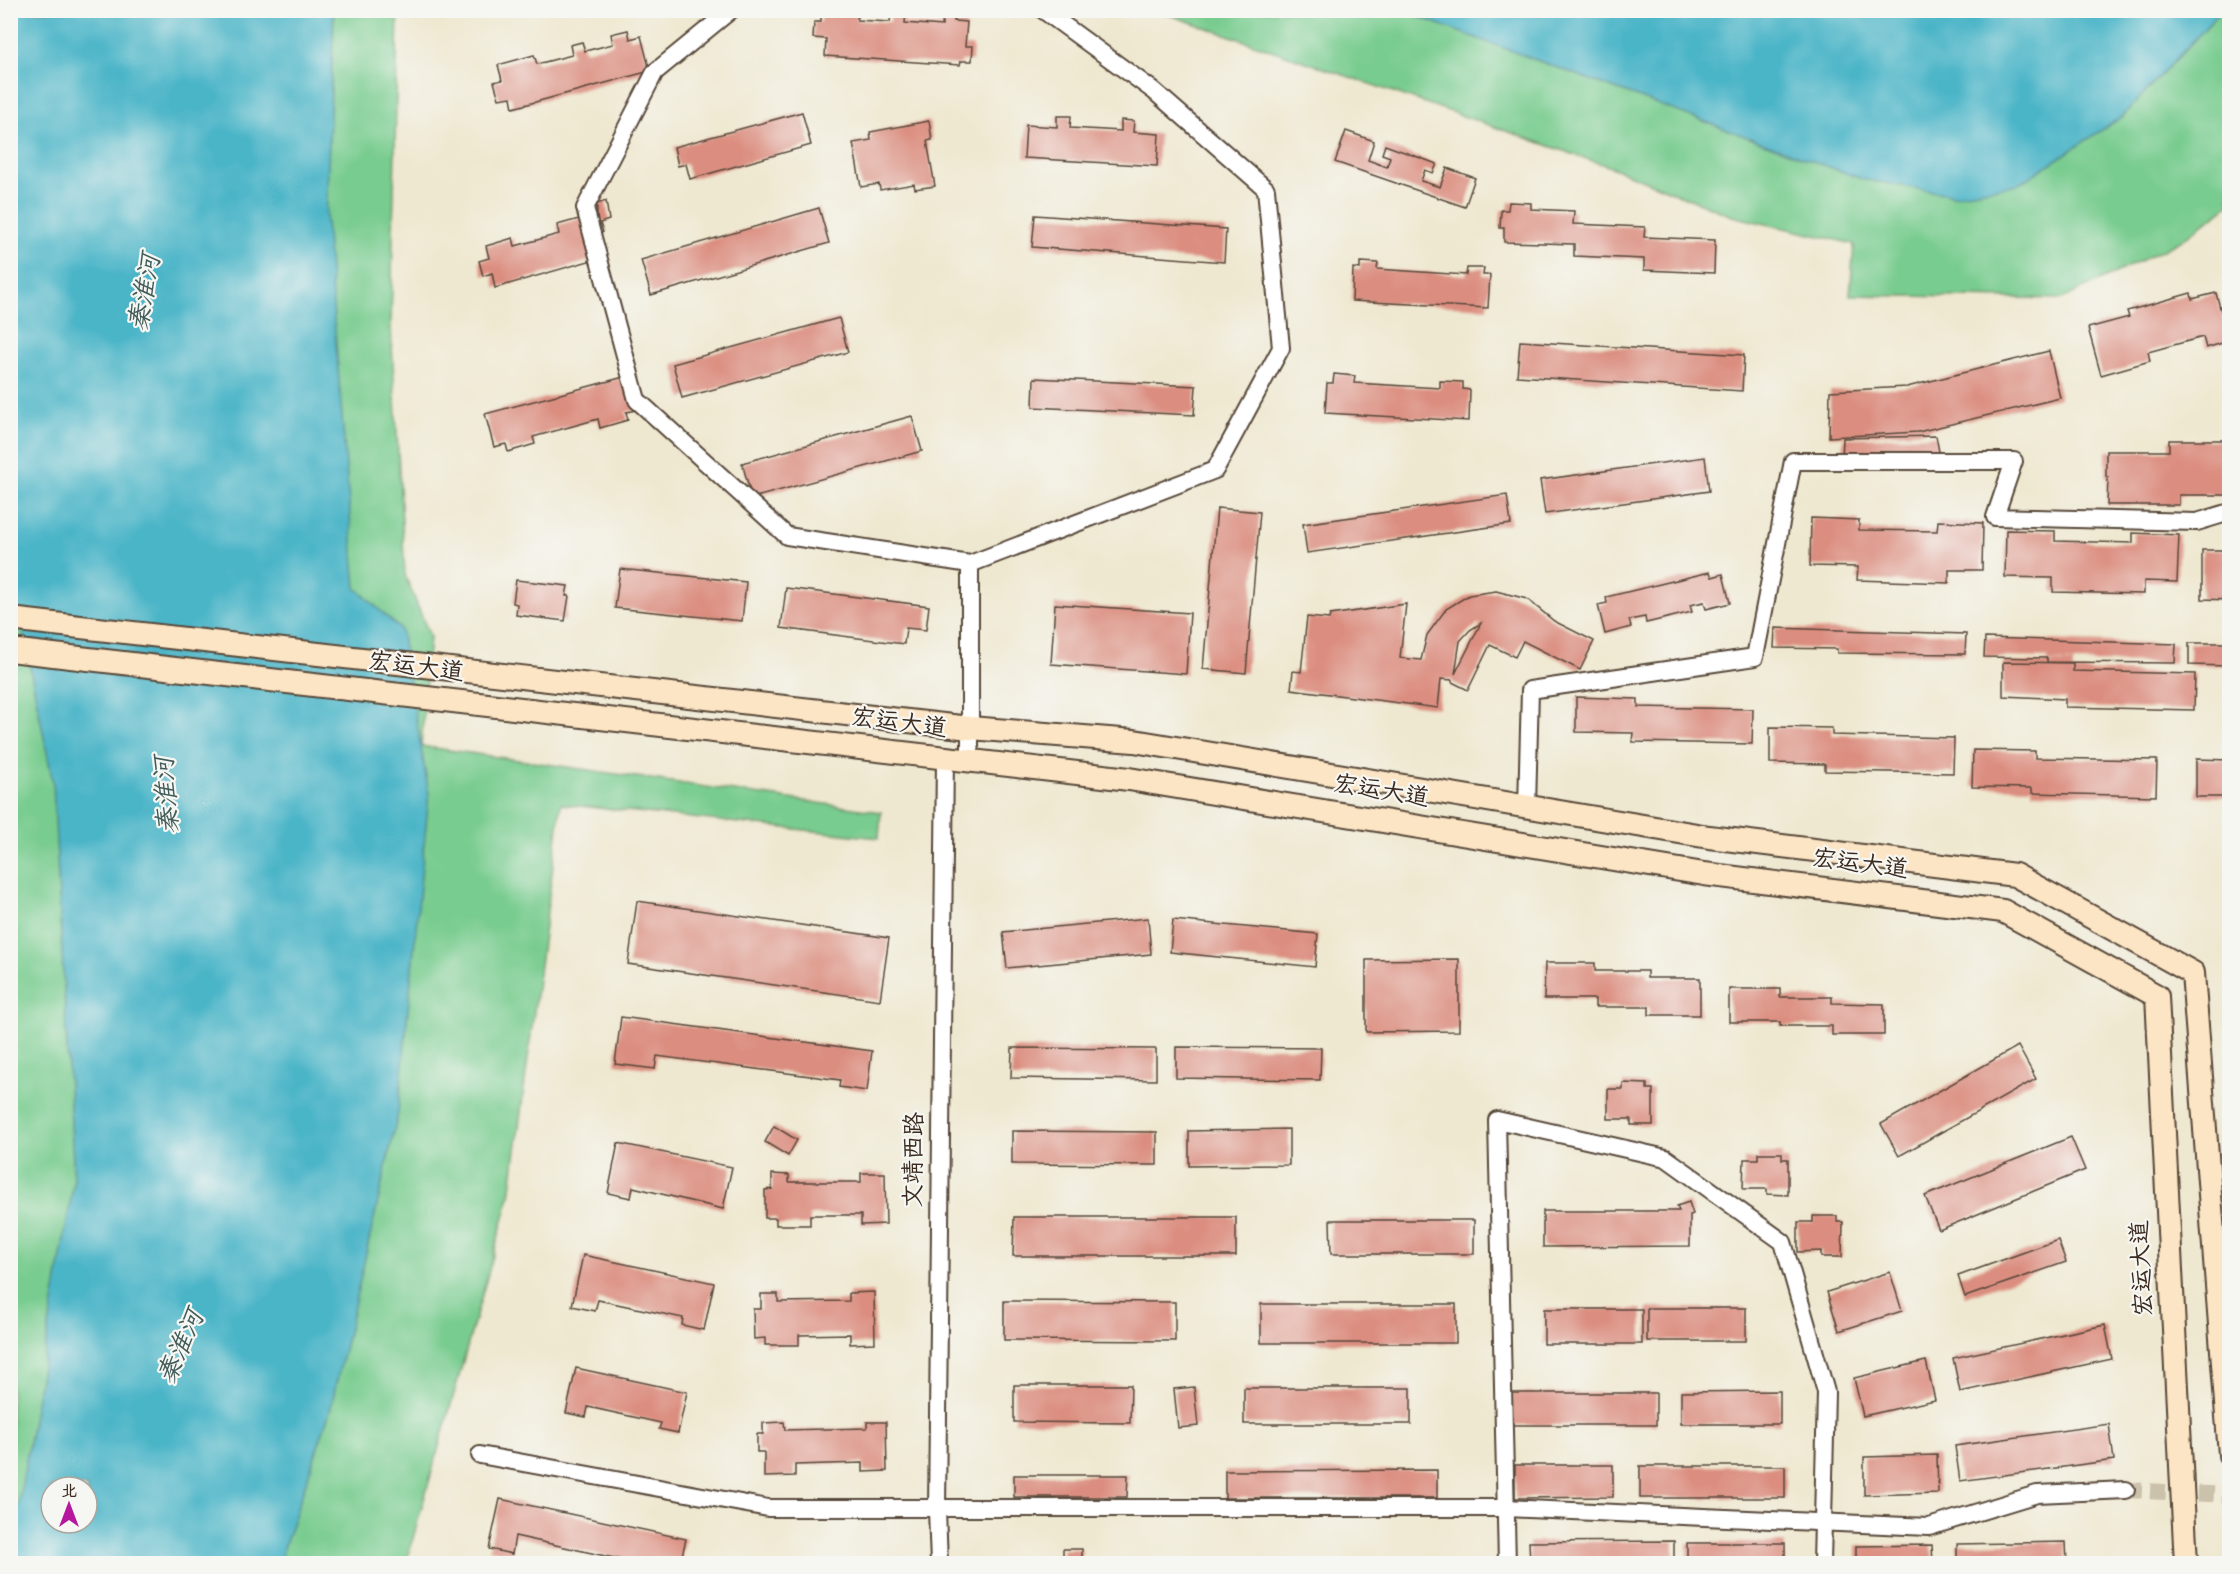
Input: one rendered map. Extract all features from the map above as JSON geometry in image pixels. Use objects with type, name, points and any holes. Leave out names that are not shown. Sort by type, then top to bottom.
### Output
[{"type":"main road","name":"宏运大道","points":[[10,619],[970,728],[1134,741],[1710,837],[2015,875],[2193,973],[2229,1455]]},
{"type":"main road","name":"宏运大道","points":[[10,650],[1129,779],[1704,874],[2002,911],[2157,996],[2186,1563]]},
{"type":"street","points":[[731,10],[655,72],[585,208],[637,400],[787,536],[970,564],[1215,470],[1281,348],[1266,189],[1154,91],[1044,10]]},
{"type":"street","points":[[1527,807],[1530,690],[1755,657],[1793,461],[2014,461],[1995,517],[2197,522],[2229,512]]},
{"type":"street","points":[[970,564],[970,760]]},
{"type":"street","name":"文靖西路","points":[[939,1563],[937,1510],[945,758]]},
{"type":"street","points":[[1507,1563],[1497,1120],[1666,1158],[1784,1242],[1826,1392],[1822,1563]]},
{"type":"street","points":[[480,1455],[768,1508],[937,1510],[1505,1508],[1929,1527],[2037,1494],[2126,1490]]},
{"type":"green space","points":[[11,11],[400,11],[398,13],[391,327],[405,575],[430,636],[421,746],[881,812],[879,838],[561,804],[510,1196],[406,1563],[11,1564]]},
{"type":"green space","points":[[1158,11],[2052,11],[2122,117],[2221,11],[2229,11],[2229,205],[2179,242],[2062,299],[1850,295],[1854,244],[1732,216],[1616,169]]},
{"type":"water","points":[[2221,10],[2122,117],[2019,184],[1954,195],[1862,179],[1402,11]]},
{"type":"water","name":"秦淮河","points":[[11,11],[334,11],[326,221],[356,588],[401,630],[429,794],[398,1114],[330,1411],[279,1563],[11,1564],[11,1548],[74,1180],[53,783],[11,572]]},
{"type":"building","points":[[821,10],[858,10],[857,20],[890,22],[891,10],[906,10],[905,23],[942,26],[943,13],[955,14],[954,21],[967,22],[965,46],[973,46],[972,61],[961,61],[960,65],[825,56],[826,39],[813,38],[814,22],[821,22]]},
{"type":"building","points":[[628,30],[630,39],[641,36],[650,71],[513,108],[511,97],[499,99],[494,82],[502,80],[498,65],[534,55],[537,64],[572,55],[570,45],[582,42],[585,51],[613,44],[611,34]]},
{"type":"building","points":[[802,112],[811,145],[690,179],[686,164],[678,166],[674,147]]},
{"type":"building","points":[[1057,116],[1071,116],[1070,128],[1121,131],[1121,120],[1134,121],[1133,132],[1159,134],[1157,166],[1024,158],[1026,125],[1057,127]]},
{"type":"building","points":[[929,121],[932,140],[927,141],[935,186],[915,189],[914,184],[880,190],[879,184],[861,187],[853,143],[871,140],[870,132]]},
{"type":"building","points":[[1346,131],[1374,141],[1368,160],[1387,167],[1390,157],[1382,154],[1385,145],[1437,164],[1433,173],[1425,170],[1421,181],[1440,187],[1447,168],[1475,178],[1465,207],[1335,162]]},
{"type":"building","points":[[606,201],[609,220],[600,223],[603,232],[599,234],[596,259],[495,288],[492,273],[483,276],[479,261],[489,258],[486,246],[513,238],[515,246],[559,234],[557,225],[586,217],[597,226],[597,204]]},
{"type":"building","points":[[1509,202],[1531,203],[1531,209],[1574,211],[1573,224],[1645,227],[1644,237],[1715,240],[1714,273],[1644,270],[1644,259],[1574,256],[1574,244],[1504,242],[1504,228],[1500,228],[1501,210],[1508,210]]},
{"type":"building","points":[[819,208],[829,243],[651,295],[641,260]]},
{"type":"building","points":[[1035,215],[1226,229],[1224,262],[1032,247]]},
{"type":"building","points":[[1360,262],[1378,263],[1377,269],[1466,275],[1467,268],[1484,268],[1483,275],[1490,275],[1488,308],[1352,301],[1353,268],[1360,269]]},
{"type":"building","points":[[2191,293],[2192,299],[2216,293],[2229,341],[2206,348],[2203,337],[2148,352],[2150,361],[2101,375],[2088,328],[2129,317],[2127,311]]},
{"type":"building","points":[[839,318],[848,352],[682,398],[673,364]]},
{"type":"building","points":[[1520,341],[1744,355],[1742,391],[1517,376]]},
{"type":"building","points":[[2049,351],[2060,398],[1918,432],[1829,437],[1830,391],[1907,387]]},
{"type":"building","points":[[1334,374],[1355,376],[1354,383],[1440,388],[1440,381],[1463,382],[1463,389],[1470,390],[1469,421],[1325,413],[1327,383],[1333,383]]},
{"type":"building","points":[[628,376],[637,410],[626,412],[628,420],[600,428],[598,419],[533,437],[535,444],[508,452],[506,444],[494,447],[485,414]]},
{"type":"building","points":[[1034,378],[1196,386],[1194,415],[1033,407]]},
{"type":"building","points":[[912,416],[922,451],[752,498],[742,463]]},
{"type":"building","points":[[1936,436],[1940,457],[1842,460],[1843,438]]},
{"type":"building","points":[[2169,440],[2230,440],[2229,495],[2179,495],[2179,505],[2107,505],[2106,451],[2169,451]]},
{"type":"building","points":[[1705,457],[1709,491],[1545,514],[1540,480]]},
{"type":"building","points":[[1507,495],[1511,524],[1307,553],[1303,524]]},
{"type":"building","points":[[1217,508],[1260,512],[1246,673],[1203,669]]},
{"type":"building","points":[[1811,518],[1859,520],[1859,530],[1937,531],[1938,521],[1983,523],[1982,570],[1949,570],[1949,583],[1857,580],[1858,567],[1810,566]]},
{"type":"building","points":[[2006,530],[2055,531],[2055,541],[2133,543],[2133,533],[2179,535],[2177,582],[2144,581],[2144,594],[2053,592],[2053,578],[2005,577]]},
{"type":"building","points":[[2202,550],[2230,550],[2230,600],[2202,599]]},
{"type":"building","points":[[620,569],[746,582],[742,621],[615,608]]},
{"type":"building","points":[[1710,572],[1712,577],[1723,574],[1730,603],[1706,609],[1704,602],[1690,605],[1692,612],[1646,623],[1645,617],[1629,620],[1631,627],[1605,634],[1598,605],[1607,603],[1606,597]]},
{"type":"building","points":[[516,580],[568,586],[566,596],[569,596],[565,621],[516,615],[517,604],[513,603]]},
{"type":"building","points":[[786,588],[929,606],[926,630],[906,628],[904,644],[781,628]]},
{"type":"building","points":[[1496,591],[1527,599],[1554,621],[1594,641],[1580,670],[1523,641],[1515,657],[1490,645],[1468,690],[1452,680],[1441,679],[1438,708],[1291,689],[1293,671],[1301,672],[1307,617],[1329,619],[1330,615],[1406,604],[1400,658],[1421,660],[1427,635],[1446,609],[1469,595]],"holes":[[[1481,623],[1455,674],[1460,641],[1470,630]]]},
{"type":"building","points":[[1055,604],[1190,613],[1186,674],[1051,664]]},
{"type":"building","points":[[1775,628],[1966,634],[1965,654],[1837,653],[1837,649],[1774,648]]},
{"type":"building","points":[[1985,638],[2176,644],[2175,663],[2047,662],[2047,658],[1984,657]]},
{"type":"building","points":[[2189,643],[2230,643],[2230,666],[2189,665]]},
{"type":"building","points":[[2003,662],[2073,663],[2073,671],[2195,674],[2194,710],[2065,707],[2065,699],[2003,696]]},
{"type":"building","points":[[1576,697],[1638,699],[1638,707],[1753,709],[1752,744],[1632,742],[1633,733],[1576,732]]},
{"type":"building","points":[[1770,727],[1832,728],[1832,735],[1954,738],[1953,773],[1825,771],[1825,764],[1770,763]]},
{"type":"building","points":[[1973,750],[2035,751],[2035,758],[2157,760],[2156,796],[2032,793],[2032,788],[1972,787]]},
{"type":"building","points":[[2196,759],[2230,760],[2230,797],[2196,797]]},
{"type":"building","points":[[637,901],[889,938],[880,1000],[628,964]]},
{"type":"building","points":[[1148,918],[1151,954],[1007,968],[1003,932]]},
{"type":"building","points":[[1173,920],[1318,934],[1315,967],[1170,952]]},
{"type":"building","points":[[1459,959],[1459,1031],[1366,1032],[1366,960]]},
{"type":"building","points":[[1545,963],[1595,963],[1595,971],[1647,971],[1647,978],[1700,978],[1700,1015],[1649,1015],[1649,1007],[1595,1007],[1595,999],[1544,999]]},
{"type":"building","points":[[1729,989],[1780,989],[1780,997],[1832,997],[1832,1003],[1884,1004],[1884,1035],[1832,1035],[1832,1026],[1780,1026],[1780,1022],[1729,1022]]},
{"type":"building","points":[[621,1017],[872,1051],[867,1091],[839,1087],[840,1080],[657,1056],[655,1069],[615,1064]]},
{"type":"building","points":[[2018,1046],[2036,1079],[1899,1156],[1881,1124]]},
{"type":"building","points":[[1176,1047],[1321,1048],[1320,1080],[1176,1078]]},
{"type":"building","points":[[1012,1048],[1156,1049],[1156,1080],[1011,1078]]},
{"type":"building","points":[[1623,1083],[1647,1084],[1647,1089],[1653,1089],[1653,1125],[1631,1125],[1631,1119],[1608,1119],[1608,1089],[1623,1089]]},
{"type":"building","points":[[774,1126],[797,1140],[788,1156],[765,1142]]},
{"type":"building","points":[[1289,1129],[1289,1165],[1189,1166],[1189,1131]]},
{"type":"building","points":[[1012,1131],[1157,1132],[1157,1165],[1012,1164]]},
{"type":"building","points":[[2071,1137],[2085,1170],[1939,1230],[1925,1196]]},
{"type":"building","points":[[618,1143],[732,1167],[723,1209],[633,1187],[631,1198],[608,1193]]},
{"type":"building","points":[[1758,1153],[1782,1153],[1782,1159],[1788,1159],[1788,1195],[1767,1194],[1767,1189],[1743,1189],[1744,1159],[1758,1159]]},
{"type":"building","points":[[861,1173],[885,1173],[886,1224],[861,1225],[861,1215],[810,1215],[810,1225],[776,1225],[776,1218],[765,1218],[765,1190],[772,1189],[772,1174],[789,1175],[789,1182],[861,1182]]},
{"type":"building","points":[[1689,1202],[1693,1214],[1690,1215],[1690,1246],[1543,1247],[1543,1211],[1679,1211],[1677,1206]]},
{"type":"building","points":[[1813,1216],[1837,1216],[1837,1222],[1843,1222],[1842,1257],[1821,1257],[1821,1251],[1798,1252],[1798,1222],[1813,1222]]},
{"type":"building","points":[[1014,1217],[1236,1217],[1236,1256],[1013,1256]]},
{"type":"building","points":[[1330,1220],[1474,1220],[1474,1254],[1331,1254]]},
{"type":"building","points":[[2058,1240],[2066,1262],[1965,1297],[1958,1276]]},
{"type":"building","points":[[583,1255],[714,1283],[704,1330],[682,1325],[683,1318],[598,1300],[595,1311],[572,1306]]},
{"type":"building","points":[[1890,1272],[1902,1311],[1839,1331],[1827,1292]]},
{"type":"building","points":[[874,1292],[875,1343],[850,1344],[850,1334],[799,1335],[799,1345],[765,1345],[765,1338],[754,1339],[753,1309],[761,1309],[761,1294],[778,1294],[778,1302],[849,1301],[849,1293]]},
{"type":"building","points":[[1004,1301],[1175,1302],[1175,1341],[1004,1340]]},
{"type":"building","points":[[1261,1304],[1456,1304],[1456,1343],[1261,1343]]},
{"type":"building","points":[[1647,1308],[1746,1308],[1746,1341],[1647,1341]]},
{"type":"building","points":[[1544,1309],[1642,1309],[1642,1344],[1544,1344]]},
{"type":"building","points":[[2105,1325],[2112,1359],[1960,1392],[1953,1358]]},
{"type":"building","points":[[1926,1361],[1935,1400],[1863,1416],[1854,1378]]},
{"type":"building","points":[[576,1368],[687,1392],[678,1433],[659,1429],[661,1423],[588,1407],[586,1417],[566,1413]]},
{"type":"building","points":[[1014,1385],[1131,1385],[1130,1423],[1014,1422]]},
{"type":"building","points":[[1194,1387],[1198,1426],[1178,1428],[1174,1389]]},
{"type":"building","points":[[1244,1388],[1411,1388],[1411,1424],[1244,1424]]},
{"type":"building","points":[[1780,1391],[1780,1424],[1681,1424],[1681,1392]]},
{"type":"building","points":[[1512,1393],[1656,1393],[1656,1425],[1512,1425]]},
{"type":"building","points":[[784,1422],[785,1430],[867,1428],[867,1422],[886,1422],[887,1471],[863,1472],[863,1463],[795,1465],[795,1476],[764,1477],[764,1452],[757,1452],[757,1434],[763,1434],[763,1423]]},
{"type":"building","points":[[2109,1424],[2114,1460],[1960,1481],[1955,1446]]},
{"type":"building","points":[[1937,1455],[1938,1493],[1864,1495],[1864,1457]]},
{"type":"building","points":[[1515,1465],[1613,1465],[1613,1497],[1515,1498]]},
{"type":"building","points":[[1640,1466],[1785,1466],[1785,1498],[1640,1498]]},
{"type":"building","points":[[1437,1470],[1437,1498],[1225,1498],[1225,1471]]},
{"type":"building","points":[[1014,1475],[1128,1475],[1127,1497],[1014,1497]]},
{"type":"building","points":[[500,1499],[686,1539],[680,1564],[641,1564],[515,1536],[512,1554],[489,1549]]},
{"type":"building","points":[[1674,1541],[1674,1564],[1530,1564],[1529,1542]]},
{"type":"building","points":[[2066,1542],[2067,1564],[1957,1564],[1957,1544]]},
{"type":"building","points":[[1687,1543],[1785,1543],[1785,1564],[1687,1564]]},
{"type":"building","points":[[1932,1545],[1933,1564],[1856,1564],[1856,1546]]},
{"type":"building","points":[[1063,1549],[1082,1549],[1082,1564],[1043,1564],[1043,1557],[1063,1557]]},
{"type":"building","points":[[1009,1558],[1039,1559],[1039,1564],[1008,1564]]},
{"type":"tunnel","points":[[2126,1490],[2230,1495]]}]
